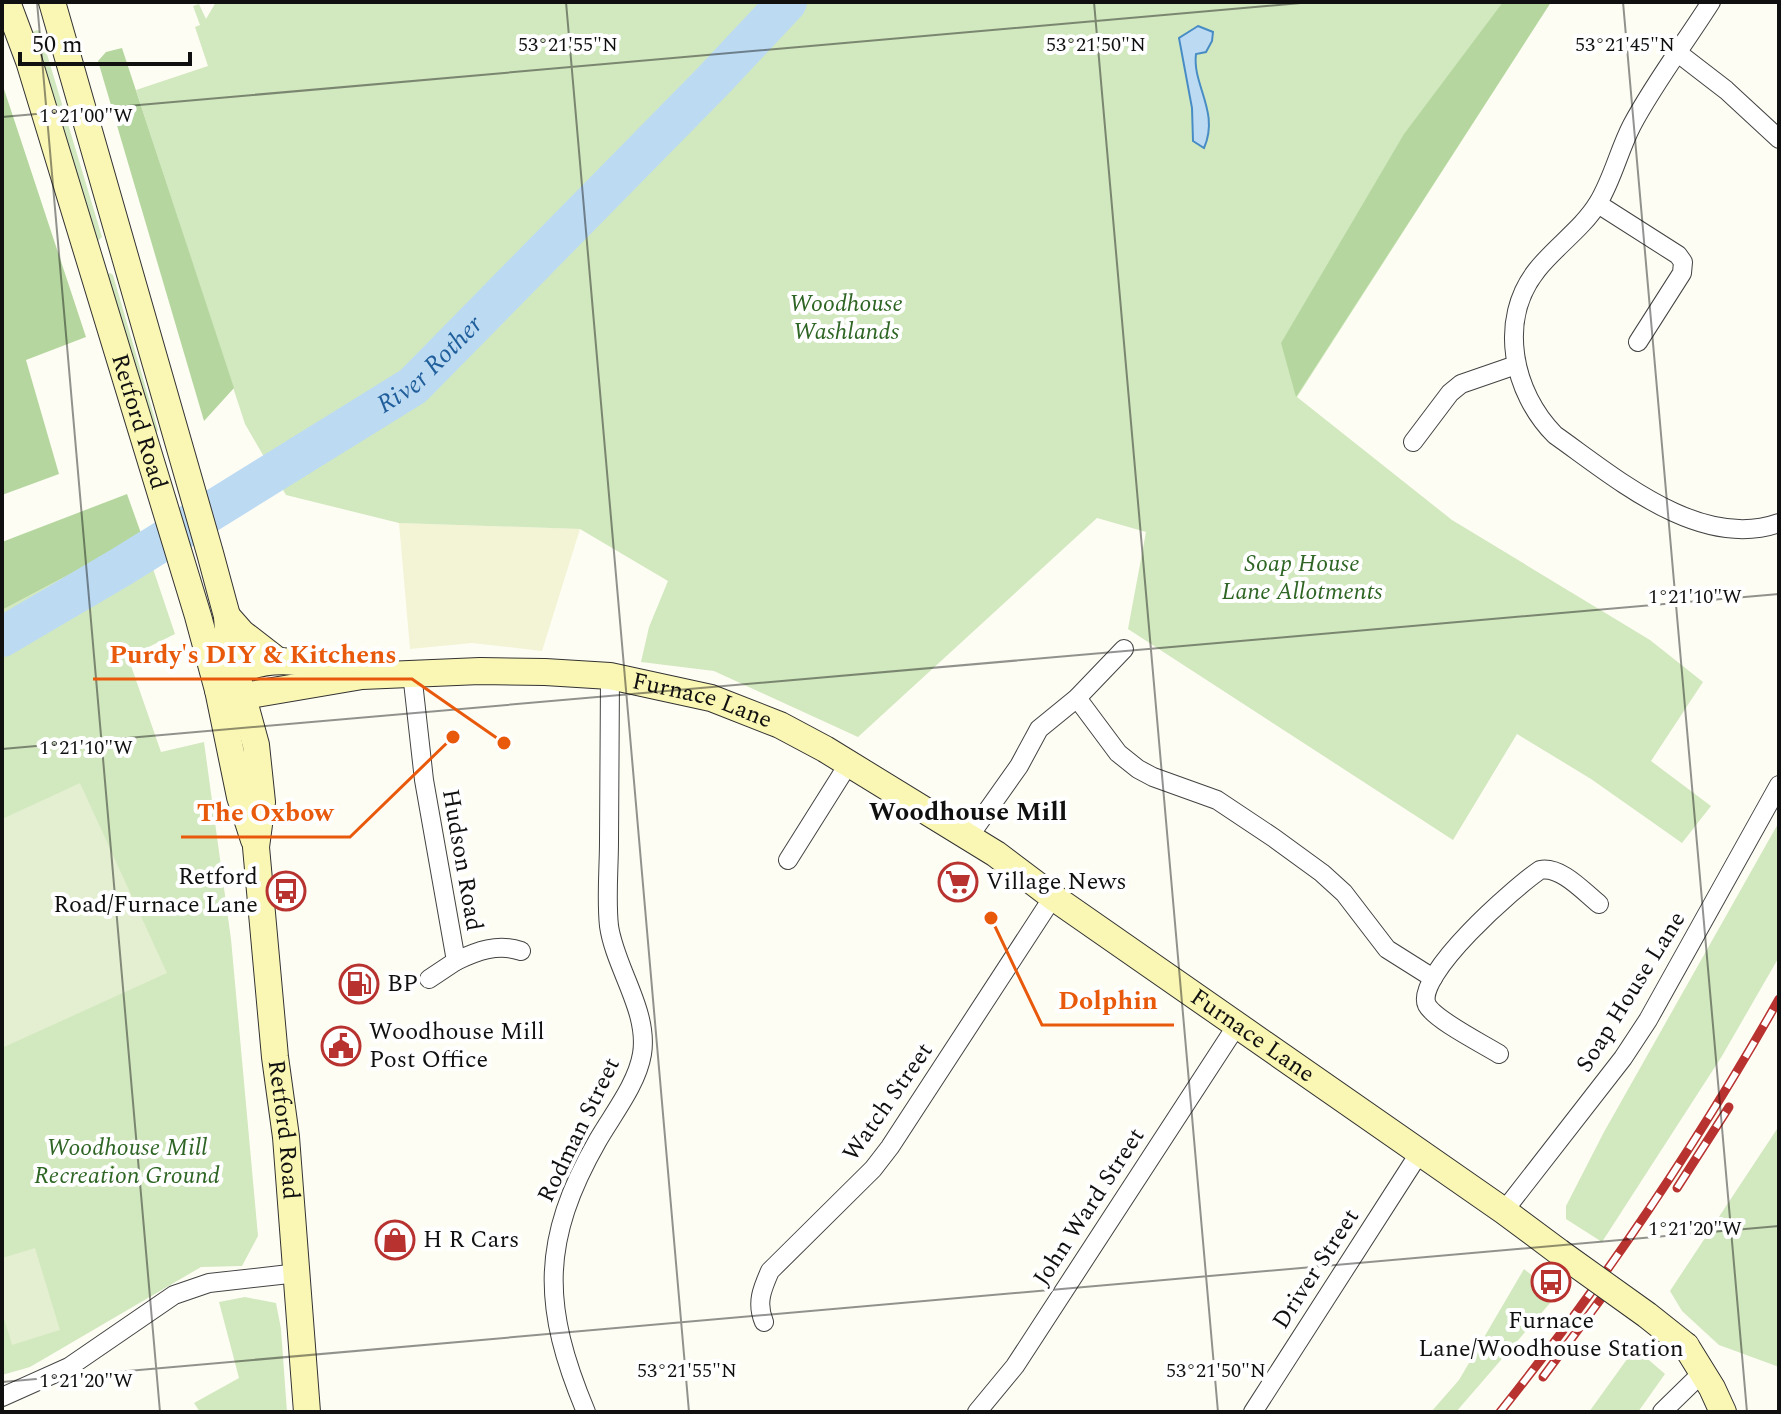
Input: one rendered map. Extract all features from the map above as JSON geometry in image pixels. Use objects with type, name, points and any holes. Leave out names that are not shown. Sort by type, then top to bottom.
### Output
[{"type":"main road","name":"Retford Road","points":[[7,2],[29,61],[182,565],[233,686]]},
{"type":"main road","name":"Retford Road","points":[[52,2],[227,616],[240,797],[256,847],[298,1273],[307,1412]]},
{"type":"main road","points":[[227,616],[242,633],[277,660]]},
{"type":"main road","name":"Furnace Lane","points":[[233,686],[277,660],[310,663],[362,676]]},
{"type":"main road","name":"Furnace Lane","points":[[233,686],[412,673],[545,672],[610,676],[699,695],[780,725],[849,763],[996,854],[1647,1315],[1686,1346],[1723,1412]]},
{"type":"street","points":[[1711,2],[1637,117],[1598,204],[1536,271],[1525,288],[1515,339],[1516,365],[1528,400],[1539,420],[1555,435],[1672,512],[1720,529],[1768,527],[1779,523]]},
{"type":"street","points":[[1678,53],[1726,90],[1779,139]]},
{"type":"street","points":[[1598,204],[1678,255],[1683,262],[1682,273],[1638,342]]},
{"type":"street","points":[[1413,442],[1450,393],[1461,384],[1516,365]]},
{"type":"street","points":[[968,838],[1019,766],[1039,729],[1077,698],[1124,649]]},
{"type":"street","name":"Hudson Road","points":[[412,673],[426,794],[456,961]]},
{"type":"street","name":"Rodman Street","points":[[586,1412],[568,1365],[557,1322],[552,1287],[554,1247],[564,1209],[582,1168],[636,1074],[642,1053],[642,1031],[619,965],[609,924],[610,676]]},
{"type":"street","points":[[1077,698],[1118,753],[1128,761],[1153,777],[1217,800],[1274,838],[1344,893],[1387,949],[1433,978]]},
{"type":"street","points":[[788,860],[849,763]]},
{"type":"street","name":"Soap House Lane","points":[[1504,1211],[1623,1058],[1648,1020],[1779,785]]},
{"type":"street","points":[[1499,1054],[1429,1008],[1425,991],[1433,978],[1489,911],[1540,870],[1556,872],[1599,904]]},
{"type":"street","name":"Watch Street","points":[[764,1322],[759,1306],[770,1271],[873,1169],[890,1147],[1053,897]]},
{"type":"street","name":"Hudson Road","points":[[429,979],[456,961],[491,948],[509,947],[521,951]]},
{"type":"street","name":"John Ward Street","points":[[977,1412],[1015,1366],[1237,1025]]},
{"type":"street","name":"Driver Street","points":[[1253,1412],[1420,1152]]},
{"type":"street","points":[[2,1397],[69,1367],[174,1295],[193,1287],[298,1273]]},
{"type":"street","points":[[1662,1412],[1703,1372]]},
{"type":"green space","name":"Woodhouse Washlands","points":[[216,2],[1551,2],[1297,397],[1452,520],[1650,640],[1703,682],[1651,761],[1711,806],[1682,843],[1591,779],[1517,734],[1453,840],[1128,629],[1146,532],[1097,518],[858,737],[714,671],[641,662],[649,627],[668,581],[580,529],[399,523],[286,495],[245,424],[136,90],[208,66],[195,27],[200,25],[193,6],[199,4],[206,19]]},
{"type":"green space","points":[[1503,2],[1551,2],[1296,397],[1281,343],[1404,134]]},
{"type":"green space","points":[[40,31],[102,237],[96,243],[32,32]]},
{"type":"green space","points":[[122,48],[234,388],[204,421],[98,61],[106,52]]},
{"type":"green space","points":[[2,83],[86,337],[26,360],[59,474],[2,495]]},
{"type":"green space","points":[[110,273],[158,430],[155,435],[106,275]]},
{"type":"green space","points":[[127,494],[142,536],[2,610],[2,542]]},
{"type":"green space","points":[[399,523],[580,529],[542,651],[472,643],[410,649]]},
{"type":"green space","name":"Woodhouse Mill Recreation Ground","points":[[142,536],[175,634],[128,657],[161,752],[204,742],[231,939],[258,1236],[242,1266],[201,1267],[30,1367],[2,1375],[2,610]]},
{"type":"green space","points":[[80,783],[167,973],[2,1048],[2,819]]},
{"type":"green space","points":[[1779,822],[1779,957],[1722,1056],[1602,1242],[1566,1219],[1566,1206],[1604,1132]]},
{"type":"green space","points":[[1779,1126],[1779,1367],[1719,1345],[1682,1311],[1670,1291]]},
{"type":"green space","points":[[35,1248],[60,1330],[12,1345],[2,1312],[2,1258]]},
{"type":"green space","points":[[1524,1269],[1557,1295],[1456,1412],[1431,1412],[1459,1380]]},
{"type":"green space","points":[[245,1297],[276,1303],[287,1412],[200,1412],[194,1403],[239,1378],[219,1302]]},
{"type":"green space","points":[[1635,1348],[1665,1374],[1638,1412],[1589,1412]]},
{"type":"water","points":[[1198,26],[1213,32],[1206,52],[1196,54],[1209,122],[1204,148],[1193,141],[1192,108],[1179,38]]},
{"type":"waterway","name":"River Rother","points":[[2,637],[413,386],[787,2]]},
{"type":"railway","points":[[1500,1412],[1576,1313],[1648,1211],[1779,999]]},
{"type":"railway","points":[[1677,1188],[1729,1107]]},
{"type":"railway","points":[[1543,1377],[1614,1281]]},
{"type":"place","name":"The Oxbow","points":[[453,737]]},
{"type":"place","name":"Purdy's DIY & Kitchens","points":[[504,743]]},
{"type":"place","name":"Village News","points":[[958,882]]},
{"type":"place","name":"Retford Road/Furnace Lane","points":[[286,891]]},
{"type":"place","name":"Dolphin","points":[[991,918]]},
{"type":"place","name":"BP","points":[[359,984]]},
{"type":"place","name":"Woodhouse Mill Post Office","points":[[341,1046]]},
{"type":"place","name":"H R Cars","points":[[395,1240]]},
{"type":"place","name":"Furnace Lane/Woodhouse Station","points":[[1551,1282]]},
{"type":"district","name":"Woodhouse Mill","points":[[968,812]]},
{"type":"park label","name":"Soap House Lane Allotments","points":[[1302,578]]}]
